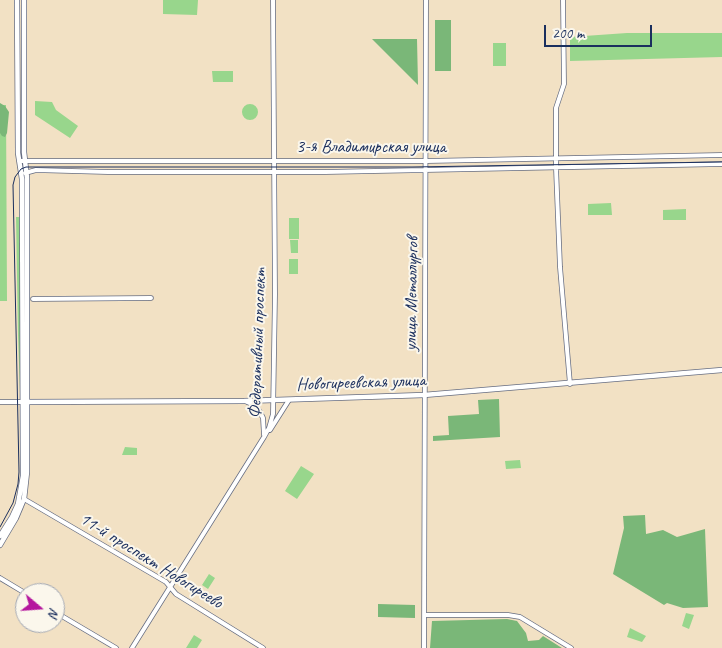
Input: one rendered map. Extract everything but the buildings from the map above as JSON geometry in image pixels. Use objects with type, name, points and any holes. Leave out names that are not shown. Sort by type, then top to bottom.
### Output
[{"type":"main road","points":[[0,536],[12,517],[21,491],[22,476],[24,402],[24,173],[17,102],[17,0]]},
{"type":"main road","points":[[23,161],[24,0]]},
{"type":"main road","name":"Новогиреевская улица","points":[[24,402],[274,401],[424,395],[722,370]]},
{"type":"main road","points":[[0,545],[16,518],[24,499],[27,472],[24,402]]},
{"type":"street","name":"Федеративный проспект","points":[[132,648],[264,437],[273,414],[273,0]]},
{"type":"street","name":"улица Металлургов","points":[[424,648],[424,395],[427,170],[426,0]]},
{"type":"street","points":[[563,0],[564,84],[556,108],[556,168],[560,267],[570,384]]},
{"type":"street","name":"3-я Владимирская улица","points":[[23,161],[427,161],[722,155]]},
{"type":"street","name":"3-я Владимирская улица","points":[[24,173],[36,170],[274,172],[722,164]]},
{"type":"street","points":[[33,299],[151,298]]},
{"type":"street","points":[[264,437],[289,400]]},
{"type":"street","points":[[244,401],[256,406],[260,412],[264,423],[264,437]]},
{"type":"street","name":"Новогиреевская улица","points":[[0,402],[24,402]]},
{"type":"street","name":"11-й проспект Новогиреево","points":[[24,499],[166,582],[176,594],[263,648]]},
{"type":"street","points":[[0,578],[15,587]]},
{"type":"street","points":[[425,615],[508,615],[520,617],[571,648]]},
{"type":"street","points":[[65,618],[116,648]]},
{"type":"green space","points":[[163,0],[198,0],[197,15],[163,14]]},
{"type":"green space","points":[[435,20],[451,20],[451,71],[435,71]]},
{"type":"green space","points":[[627,33],[722,33],[722,57],[570,61],[570,37]]},
{"type":"green space","points":[[372,39],[417,39],[418,85]]},
{"type":"green space","points":[[493,43],[506,43],[506,66],[493,66]]},
{"type":"green space","points":[[212,71],[233,71],[233,82],[213,82]]},
{"type":"green space","points":[[35,101],[52,102],[56,110],[78,126],[70,138],[35,115]]},
{"type":"green space","points":[[0,103],[9,112],[5,137],[0,133]]},
{"type":"green space","points":[[250,104],[258,112],[250,120],[242,112]]},
{"type":"green space","points":[[0,105],[6,105],[7,301],[0,301]]},
{"type":"green space","points":[[611,203],[612,215],[588,215],[588,204]]},
{"type":"green space","points":[[686,209],[686,220],[663,220],[663,210]]},
{"type":"green space","points":[[16,217],[20,217],[20,393],[18,335]]},
{"type":"green space","points":[[289,218],[299,218],[299,239],[289,239]]},
{"type":"green space","points":[[290,240],[298,240],[298,253],[291,253]]},
{"type":"green space","points":[[289,259],[298,259],[298,274],[289,274]]},
{"type":"green space","points":[[499,399],[500,437],[433,441],[433,436],[449,435],[448,416],[479,414],[478,400]]},
{"type":"green space","points":[[125,447],[137,448],[137,455],[122,455]]},
{"type":"green space","points":[[520,460],[521,468],[506,469],[505,461]]},
{"type":"green space","points":[[301,466],[314,474],[297,499],[285,491]]},
{"type":"green space","points":[[645,515],[646,534],[663,530],[677,537],[705,529],[708,607],[683,608],[667,603],[664,605],[613,574],[624,528],[623,516]]},
{"type":"green space","points":[[209,574],[215,578],[208,589],[202,585]]},
{"type":"green space","points":[[378,604],[415,605],[415,618],[378,617]]},
{"type":"green space","points":[[686,613],[694,615],[689,629],[682,626]]},
{"type":"green space","points":[[507,619],[517,621],[526,633],[528,641],[539,640],[543,636],[562,648],[430,648],[432,621]]},
{"type":"green space","points":[[630,628],[646,636],[642,642],[627,637]]},
{"type":"green space","points":[[194,635],[202,640],[197,648],[186,648]]},
{"type":"tram line","points":[[0,527],[13,503],[19,472],[13,185],[15,177],[21,169],[26,167],[412,167],[722,162]]}]
